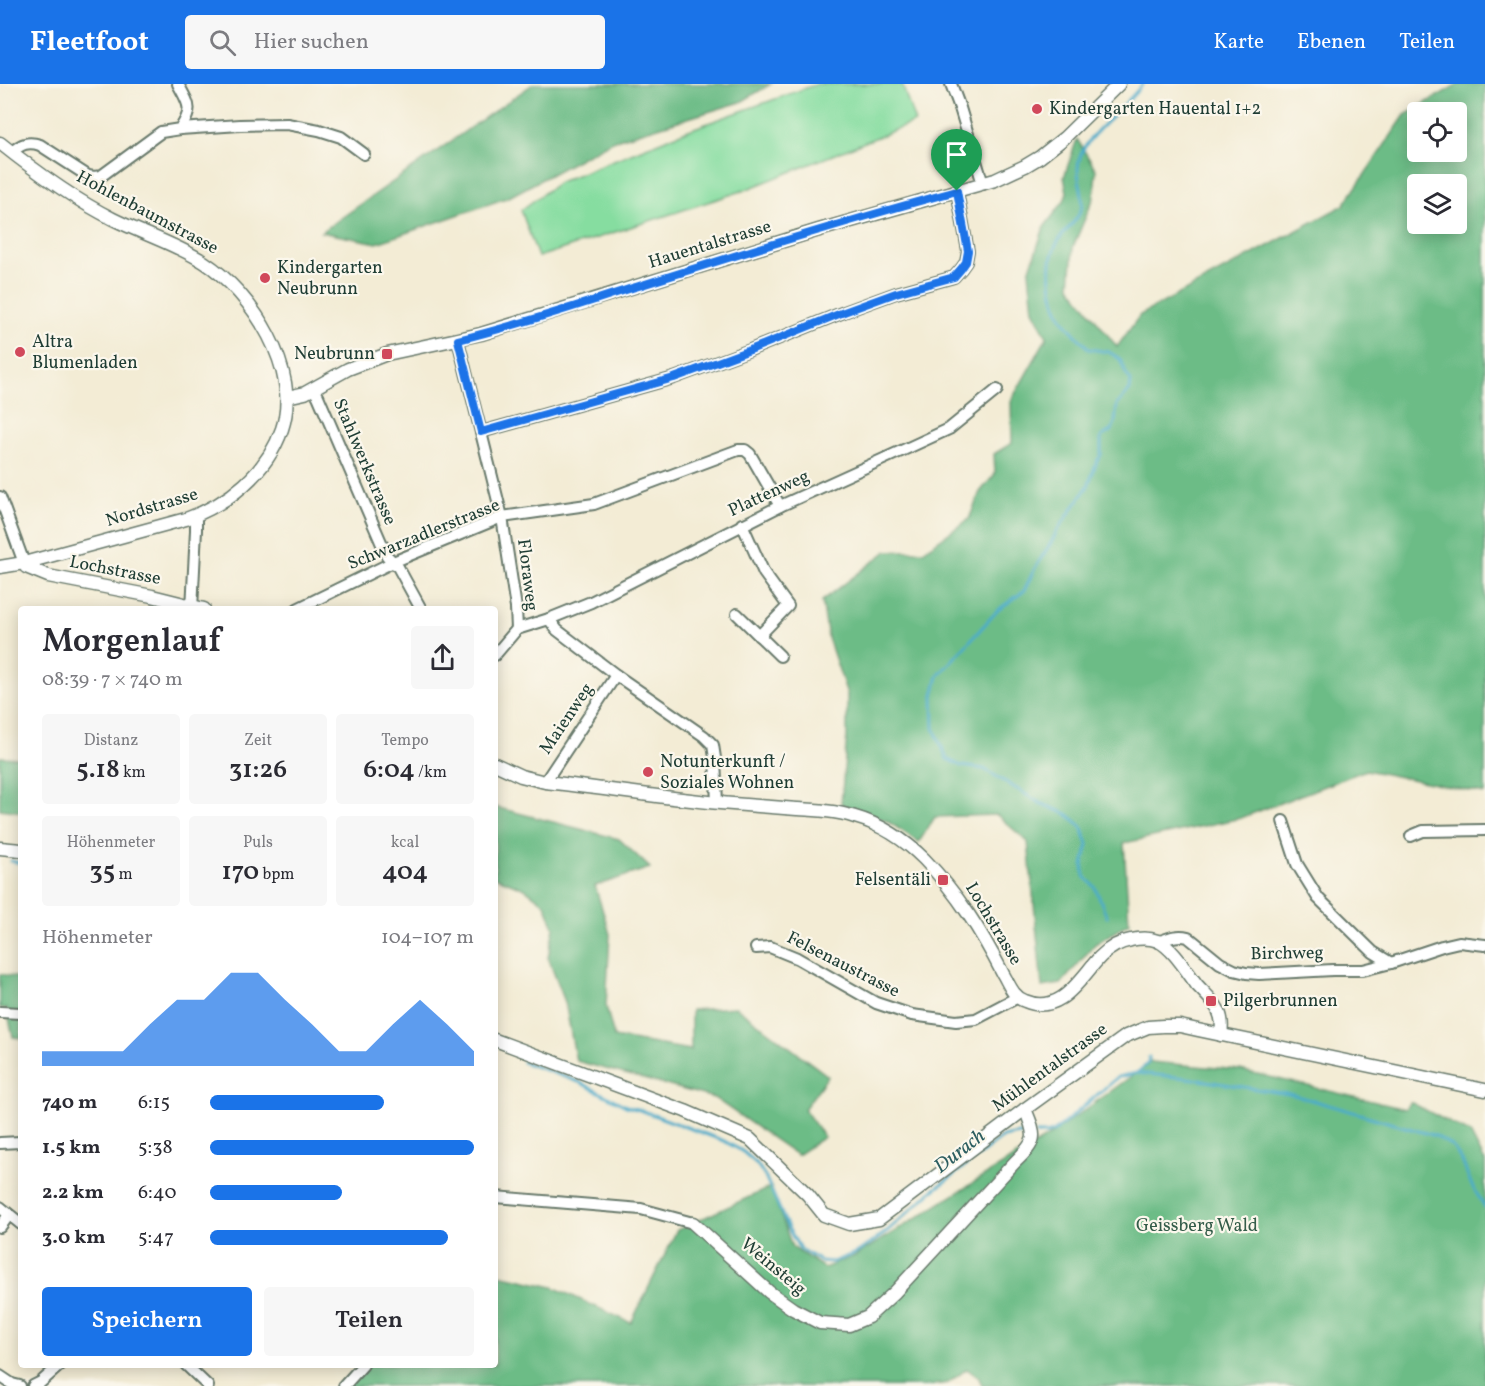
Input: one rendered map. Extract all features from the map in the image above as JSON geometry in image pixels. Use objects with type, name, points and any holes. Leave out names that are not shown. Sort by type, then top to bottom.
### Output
[{"type":"street","points":[[178,84],[189,105],[188,118],[180,129]]},
{"type":"street","points":[[951,84],[983,184]]},
{"type":"street","name":"Hauentalstrasse","points":[[287,397],[297,396],[348,369],[387,354],[458,340],[819,230],[1006,176],[1040,157],[1064,138],[1119,84]]},
{"type":"street","points":[[12,152],[27,142],[33,142],[88,176],[94,177],[101,176],[161,132],[240,125],[287,124],[341,137],[364,154]]},
{"type":"street","name":"Hohlenbaumstrasse","points":[[0,143],[71,194],[113,219],[201,260],[231,283],[246,301],[274,347],[283,372],[287,397]]},
{"type":"street","points":[[481,432],[674,378],[854,308],[896,293],[954,277],[966,262],[968,251],[957,191]]},
{"type":"street","name":"Floraweg","points":[[458,340],[502,517],[517,629],[549,619],[557,630],[616,675],[704,736],[712,745],[715,758],[717,802]]},
{"type":"street","name":"Stahlwerkstrasse","points":[[313,389],[387,556],[398,567],[419,606]]},
{"type":"street","name":"Plattenweg","points":[[549,619],[591,602],[742,524],[949,429],[996,390]]},
{"type":"street","name":"Nordstrasse","points":[[0,567],[24,563],[196,516],[212,509],[241,488],[265,462],[283,425],[287,397]]},
{"type":"street","name":"Schwarzadlerstrasse","points":[[303,606],[393,562],[502,517],[594,504],[738,450],[745,450],[750,454],[780,506]]},
{"type":"street","points":[[0,497],[24,563]]},
{"type":"street","points":[[196,516],[196,606]]},
{"type":"street","points":[[742,524],[764,573],[788,606],[759,636]]},
{"type":"street","name":"Lochstrasse","points":[[24,563],[26,567],[48,576],[152,596],[189,606]]},
{"type":"street","points":[[737,614],[780,656]]},
{"type":"street","points":[[498,652],[517,629]]},
{"type":"street","name":"Maienweg","points":[[545,782],[616,675]]},
{"type":"street","name":"Lochstrasse","points":[[498,765],[520,776],[545,782],[717,802],[834,812],[855,816],[875,824],[922,857],[949,886],[971,916],[1018,998]]},
{"type":"street","points":[[1283,821],[1297,864],[1318,898],[1373,952],[1391,963]]},
{"type":"street","points":[[1412,836],[1423,831],[1485,830]]},
{"type":"street","points":[[0,848],[18,850]]},
{"type":"street","name":"Birchweg","points":[[1158,942],[1174,936],[1188,937],[1220,963],[1246,973],[1364,970],[1459,942],[1485,945]]},
{"type":"street","points":[[1018,998],[1026,1002],[1044,1004],[1061,999],[1073,990],[1101,956],[1112,947],[1123,941],[1149,939],[1158,942],[1170,952],[1215,1005],[1221,1017],[1221,1035]]},
{"type":"street","name":"Felsenaustrasse","points":[[756,948],[770,947],[797,958],[876,1003],[912,1015],[956,1021],[976,1019],[1018,998]]},
{"type":"street","points":[[0,1012],[18,1013]]},
{"type":"street","name":"Mühlentalstrasse","points":[[498,1041],[685,1111],[750,1139],[808,1195],[824,1215],[849,1224],[879,1219],[1024,1109],[1126,1036],[1148,1028],[1180,1026],[1485,1090]]},
{"type":"street","name":"Weinsteig","points":[[498,1197],[641,1209],[693,1223],[769,1292],[793,1309],[820,1323],[849,1325],[868,1317],[895,1292],[1029,1149],[1033,1141],[1032,1126],[1024,1109]]},
{"type":"street","points":[[0,1143],[18,1142]]},
{"type":"street","points":[[0,1207],[18,1222]]},
{"type":"street","points":[[0,1227],[9,1215]]},
{"type":"street","points":[[33,1386],[57,1368]]},
{"type":"street","points":[[189,1368],[208,1386]]},
{"type":"street","points":[[344,1386],[360,1368]]},
{"type":"street","points":[[0,1376],[20,1386]]},
{"type":"green space","points":[[533,84],[771,84],[741,102],[612,141],[509,197],[377,243],[321,232]]},
{"type":"green space","points":[[817,84],[902,84],[915,122],[745,190],[538,257],[521,210],[559,182],[686,131]]},
{"type":"green space","points":[[1458,84],[1485,84],[1485,794],[1366,770],[1241,818],[1124,843],[1129,923],[1095,944],[1061,984],[1042,987],[1028,842],[997,815],[935,817],[919,842],[887,821],[841,804],[847,735],[847,694],[828,638],[822,601],[887,551],[923,551],[969,519],[980,492],[995,474],[994,454],[1012,443],[1011,401],[1047,337],[1033,310],[1029,272],[1044,227],[1064,201],[1067,192],[1064,177],[1077,139],[1096,170],[1094,197],[1073,247],[1070,286],[1117,347],[1140,315],[1344,205],[1407,114],[1407,162],[1467,162],[1467,102],[1427,102]]},
{"type":"green space","points":[[0,757],[18,758],[18,812],[0,809]]},
{"type":"green space","points":[[498,808],[619,839],[650,868],[595,886],[610,934],[606,1006],[614,1037],[691,1050],[691,1010],[736,1007],[828,1076],[804,1109],[824,1137],[797,1155],[714,1098],[576,1061],[565,1002],[548,958],[554,927],[545,904],[525,889],[498,878]]},
{"type":"green space","points":[[0,974],[18,977],[18,1038],[13,1037],[7,1009],[0,1008]]},
{"type":"green space","name":"Geissberg Wald","points":[[1151,1062],[1240,1070],[1405,1109],[1410,1102],[1470,1133],[1485,1162],[1485,1386],[982,1386],[979,1378],[967,1369],[948,1383],[927,1386],[344,1386],[360,1368],[498,1368],[498,1275],[553,1287],[631,1323],[677,1230],[771,1187],[792,1247],[824,1268],[855,1256],[1049,1136]]},
{"type":"waterway","points":[[1107,917],[1095,887],[1084,876],[1083,865],[1088,844],[1081,826],[1067,814],[1040,803],[984,769],[961,766],[947,759],[934,728],[933,695],[938,676],[998,610],[1024,591],[1057,531],[1088,486],[1101,455],[1101,437],[1112,430],[1117,405],[1130,390],[1131,381],[1120,359],[1109,352],[1089,349],[1062,318],[1050,277],[1055,248],[1078,216],[1082,206],[1078,170],[1082,152],[1100,128],[1143,84]]},
{"type":"waterway","name":"Durach","points":[[11,861],[18,862]]},
{"type":"waterway","points":[[1137,1073],[1148,1063],[1149,1057]]},
{"type":"waterway","name":"Durach","points":[[523,1062],[579,1082],[626,1106],[724,1141],[742,1151],[756,1163],[765,1176],[800,1249],[820,1261],[833,1262],[858,1252],[885,1233],[931,1192],[1003,1137],[1029,1134]]},
{"type":"waterway","name":"Durach","points":[[1036,1134],[1055,1131],[1118,1077],[1137,1073],[1187,1078],[1294,1095],[1436,1136],[1452,1146],[1485,1207]]},
{"type":"place","name":"Kindergarten Hauental 1+2","points":[[1037,109]]},
{"type":"place","name":"Kindergarten Neubrunn","points":[[265,278]]},
{"type":"place","name":"Altra Blumenladen","points":[[20,352]]},
{"type":"place","name":"Neubrunn","points":[[387,354]]},
{"type":"place","name":"Notunterkunft / Soziales Wohnen","points":[[648,772]]},
{"type":"place","name":"Felsentäli","points":[[943,880]]},
{"type":"place","name":"Pilgerbrunnen","points":[[1211,1001]]},
{"type":"route","points":[[957,191],[968,251],[966,262],[954,277],[896,293],[674,378],[481,432],[458,340],[819,230],[957,191]]}]
